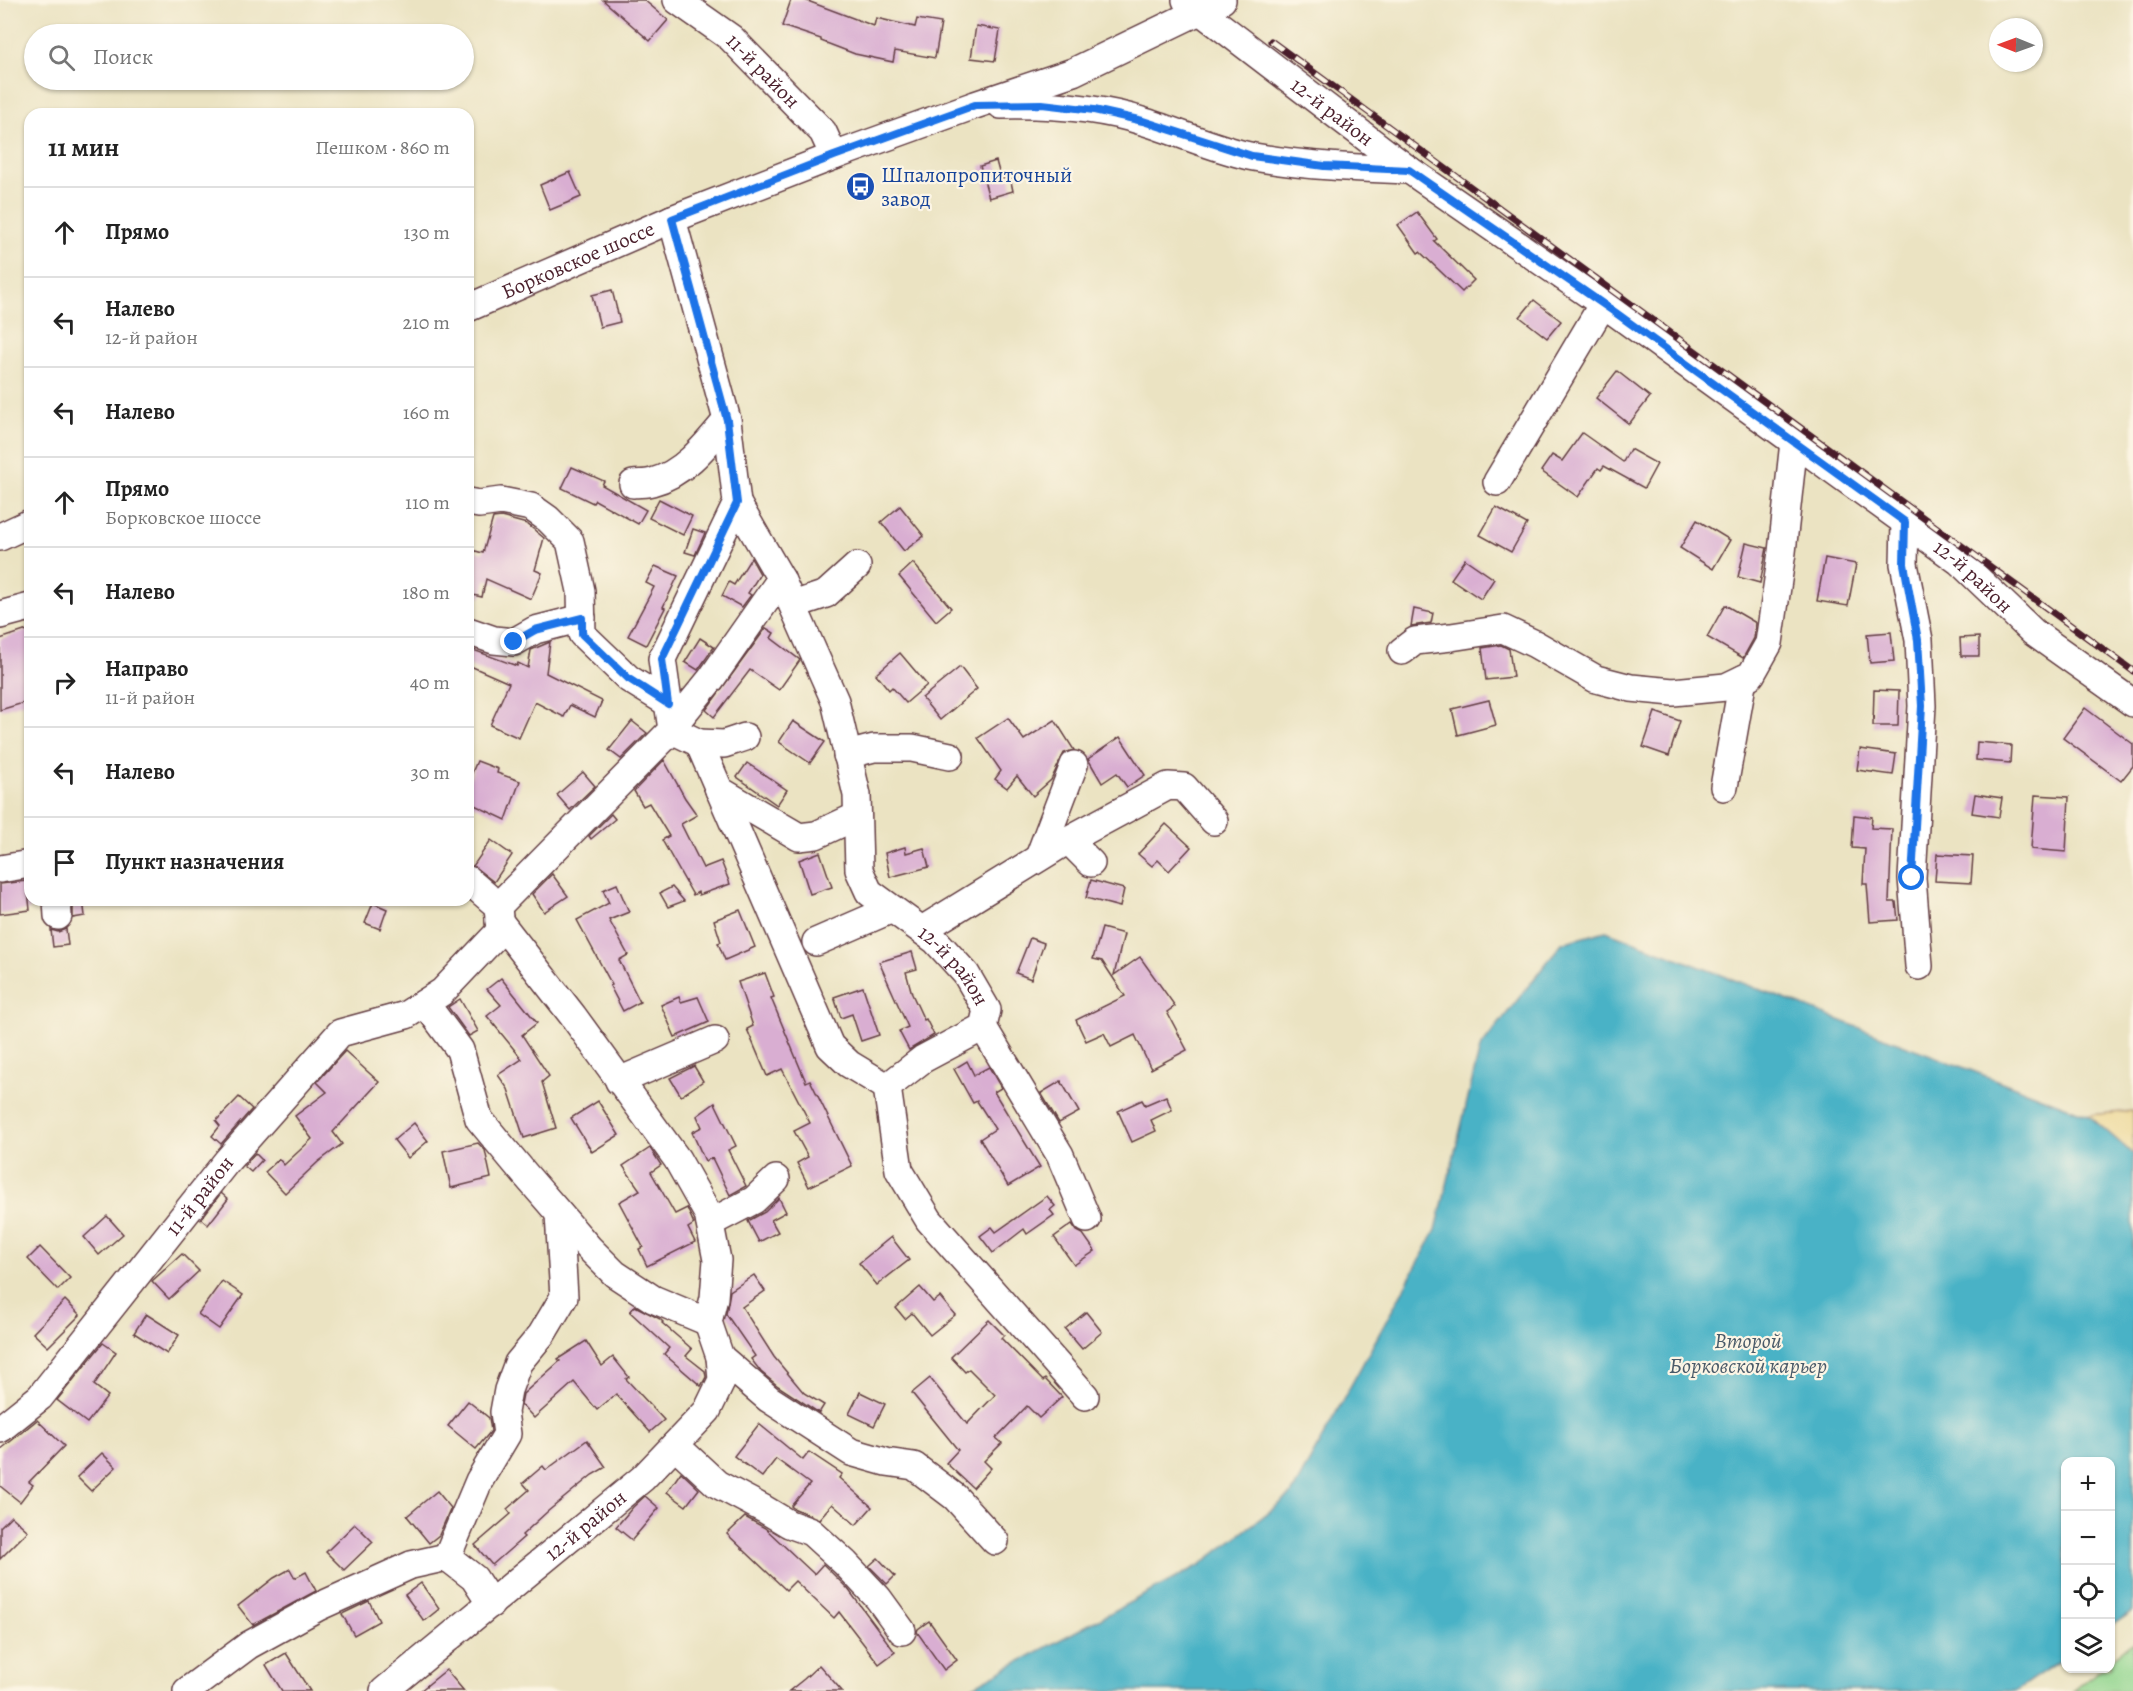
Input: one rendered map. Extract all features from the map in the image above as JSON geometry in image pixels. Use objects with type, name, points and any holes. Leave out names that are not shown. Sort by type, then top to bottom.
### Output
[{"type":"street","name":"11-й район","points":[[677,0],[731,38],[823,132],[834,156]]},
{"type":"street","name":"Борковское шоссе","points":[[474,305],[672,219],[834,156],[1073,72],[1203,3]]},
{"type":"street","name":"12-й район","points":[[1203,3],[1409,170],[1603,304],[1959,561],[2033,632],[2133,703]]},
{"type":"street","points":[[975,105],[1042,104],[1094,110],[1143,121],[1252,156],[1324,166],[1409,170]]},
{"type":"street","points":[[670,720],[662,659],[737,503],[727,420],[672,219]]},
{"type":"street","points":[[1497,482],[1603,304]]},
{"type":"street","points":[[633,484],[651,483],[674,473],[705,447],[727,420]]},
{"type":"street","points":[[1402,651],[1415,641],[1451,638],[1503,629],[1535,644],[1596,679],[1631,688],[1673,692],[1726,687],[1751,675],[1769,643],[1794,442]]},
{"type":"street","points":[[474,503],[501,501],[531,507],[548,519],[570,541],[581,591],[582,634],[670,720],[699,743],[830,1046],[849,1064],[887,1087],[899,1170],[929,1220],[1085,1396]]},
{"type":"street","name":"12-й район","points":[[737,503],[781,579],[835,700],[857,795],[859,870],[869,892],[936,940],[966,974],[987,1010],[983,1027],[923,1059],[887,1087]]},
{"type":"street","points":[[1905,522],[1904,564],[1918,640],[1922,706],[1912,878],[1919,966]]},
{"type":"street","points":[[0,537],[24,526]]},
{"type":"street","points":[[793,606],[826,594],[857,566]]},
{"type":"street","points":[[499,913],[670,720],[711,679],[781,579]]},
{"type":"street","points":[[0,615],[24,609]]},
{"type":"street","points":[[474,632],[494,640],[514,642],[535,630],[582,618]]},
{"type":"street","points":[[1724,787],[1743,679]]},
{"type":"street","points":[[699,743],[723,744],[745,737]]},
{"type":"street","points":[[848,755],[874,748],[912,748],[950,756]]},
{"type":"street","points":[[1039,857],[1074,765]]},
{"type":"street","points":[[922,930],[1068,840],[1168,786],[1184,787],[1214,821]]},
{"type":"street","points":[[719,790],[799,837],[816,835],[857,816]]},
{"type":"street","points":[[1068,840],[1091,863]]},
{"type":"street","points":[[0,869],[24,865]]},
{"type":"street","points":[[425,1003],[460,1050],[479,1119],[589,1248],[615,1274],[653,1299],[708,1322],[714,1298],[717,1260],[708,1214],[677,1159],[499,913],[474,886]]},
{"type":"street","points":[[816,942],[892,909]]},
{"type":"street","name":"11-й район","points":[[0,1429],[40,1397],[227,1161],[340,1033],[406,1015],[442,992],[500,931],[499,913]]},
{"type":"street","points":[[983,1027],[1060,1155],[1087,1219]]},
{"type":"street","points":[[619,1081],[715,1040]]},
{"type":"street","points":[[710,1223],[754,1200],[776,1179]]},
{"type":"street","points":[[447,1557],[479,1481],[507,1434],[504,1412],[508,1390],[518,1363],[542,1334],[564,1297],[559,1214]]},
{"type":"street","name":"12-й район","points":[[384,1691],[643,1478],[707,1412],[722,1380],[720,1357],[708,1322]]},
{"type":"street","points":[[720,1357],[769,1399],[851,1452],[886,1462],[914,1466],[956,1497],[995,1541]]},
{"type":"street","points":[[675,1445],[717,1484],[789,1524],[810,1532],[845,1563],[878,1598],[902,1631]]},
{"type":"street","points":[[187,1691],[249,1645],[318,1607],[411,1564],[447,1557],[474,1578],[491,1604]]},
{"type":"green space","points":[[2133,1642],[2133,1691],[2073,1691],[2096,1673],[2115,1673],[2115,1657]]},
{"type":"sand","points":[[2133,1111],[2133,1154],[2088,1115]]},
{"type":"water","name":"Второй Борковской карьер","points":[[1606,931],[2088,1115],[2133,1154],[2133,1611],[2115,1623],[2115,1457],[2061,1457],[2061,1660],[2015,1691],[964,1691],[1200,1565],[1291,1495],[1436,1230],[1480,1048],[1562,943]]},
{"type":"building","points":[[603,0],[644,0],[668,20],[650,41]]},
{"type":"building","points":[[791,0],[805,0],[874,26],[876,18],[915,27],[917,19],[941,23],[935,58],[895,51],[893,62],[855,54],[821,41],[821,39],[782,26]]},
{"type":"building","points":[[976,26],[1000,30],[995,61],[971,58]]},
{"type":"building","points":[[996,161],[1001,179],[1010,177],[1013,191],[989,198],[980,166]]},
{"type":"building","points":[[570,172],[581,197],[550,210],[540,185]]},
{"type":"building","points":[[1417,212],[1437,239],[1434,241],[1474,280],[1462,292],[1420,252],[1418,253],[1398,225]]},
{"type":"building","points":[[612,290],[620,322],[600,327],[592,295]]},
{"type":"building","points":[[1534,300],[1561,321],[1547,338],[1520,317]]},
{"type":"building","points":[[1617,371],[1650,397],[1629,424],[1596,398]]},
{"type":"building","points":[[1582,433],[1623,462],[1630,449],[1657,464],[1644,488],[1604,466],[1601,470],[1598,468],[1578,497],[1541,471],[1552,455],[1562,461]]},
{"type":"building","points":[[572,467],[604,481],[602,485],[646,510],[638,524],[595,500],[593,503],[562,488]]},
{"type":"building","points":[[659,499],[692,516],[683,535],[649,518]]},
{"type":"building","points":[[900,506],[924,536],[904,551],[881,522]]},
{"type":"building","points":[[1496,507],[1527,524],[1511,552],[1480,535]]},
{"type":"building","points":[[501,517],[527,524],[544,538],[535,570],[542,573],[531,599],[486,579],[482,597],[474,595],[474,551],[483,553],[493,518]]},
{"type":"building","points":[[1697,520],[1730,540],[1713,569],[1680,548]]},
{"type":"building","points":[[693,529],[705,533],[695,555],[685,552]]},
{"type":"building","points":[[1746,543],[1767,548],[1760,583],[1738,577]]},
{"type":"building","points":[[751,558],[760,574],[748,593],[751,595],[742,607],[722,596],[729,582],[734,585]]},
{"type":"building","points":[[1825,558],[1856,564],[1848,606],[1817,601]]},
{"type":"building","points":[[1465,559],[1494,579],[1481,599],[1451,579]]},
{"type":"building","points":[[913,563],[951,608],[936,621],[899,576]]},
{"type":"building","points":[[655,566],[678,576],[646,645],[628,636],[654,587],[646,583]]},
{"type":"building","points":[[1725,605],[1756,623],[1754,638],[1743,658],[1707,637]]},
{"type":"building","points":[[1414,609],[1433,613],[1431,623],[1411,626]]},
{"type":"building","points":[[766,628],[774,633],[771,638],[800,660],[779,690],[750,670],[714,717],[706,710]]},
{"type":"building","points":[[24,631],[24,703],[0,710],[0,639]]},
{"type":"building","points":[[1891,632],[1894,661],[1870,663],[1867,634]]},
{"type":"building","points":[[1979,637],[1979,656],[1961,656],[1960,638]]},
{"type":"building","points":[[700,638],[714,647],[698,670],[685,662]]},
{"type":"building","points":[[550,642],[546,673],[602,701],[595,717],[570,705],[564,717],[535,702],[519,738],[490,725],[509,683],[474,668],[474,650],[528,668],[531,650]]},
{"type":"building","points":[[1501,645],[1509,649],[1513,677],[1486,680],[1482,648]]},
{"type":"building","points":[[900,653],[927,685],[906,703],[892,687],[889,690],[876,674]]},
{"type":"building","points":[[960,667],[977,689],[940,720],[922,698]]},
{"type":"building","points":[[1874,690],[1899,691],[1898,726],[1873,726]]},
{"type":"building","points":[[1489,700],[1496,725],[1458,735],[1452,709]]},
{"type":"building","points":[[2085,708],[2133,744],[2133,766],[2121,781],[2063,738]]},
{"type":"building","points":[[1655,712],[1680,721],[1669,756],[1643,747]]},
{"type":"building","points":[[1008,718],[1024,740],[1055,720],[1074,750],[1064,753],[1051,780],[1033,796],[1017,776],[1007,788],[995,779],[1001,771],[978,738]]},
{"type":"building","points":[[632,721],[647,733],[621,759],[609,750]]},
{"type":"building","points":[[793,721],[825,742],[810,763],[779,742]]},
{"type":"building","points":[[1120,737],[1145,775],[1127,787],[1117,773],[1102,783],[1088,759]]},
{"type":"building","points":[[1977,742],[2011,745],[2010,763],[1976,760]]},
{"type":"building","points":[[1860,749],[1896,754],[1893,775],[1857,770]]},
{"type":"building","points":[[664,760],[697,815],[681,824],[703,868],[721,861],[730,884],[693,895],[662,840],[669,836],[649,803],[643,806],[634,791]]},
{"type":"building","points":[[477,761],[498,769],[497,773],[520,781],[506,820],[474,805],[474,768]]},
{"type":"building","points":[[747,763],[787,790],[777,805],[737,777]]},
{"type":"building","points":[[583,772],[595,786],[570,810],[557,795]]},
{"type":"building","points":[[1975,794],[2002,798],[1999,817],[1972,813]]},
{"type":"building","points":[[2035,795],[2069,797],[2066,852],[2031,849]]},
{"type":"building","points":[[611,814],[615,819],[591,839],[589,836]]},
{"type":"building","points":[[1854,815],[1872,817],[1871,828],[1892,829],[1889,902],[1896,902],[1898,920],[1870,922],[1867,884],[1863,884],[1865,849],[1852,848]]},
{"type":"building","points":[[1166,824],[1191,847],[1169,871],[1158,860],[1152,866],[1138,854]]},
{"type":"building","points":[[491,840],[512,855],[494,882],[474,865]]},
{"type":"building","points":[[905,847],[906,853],[924,848],[929,867],[890,877],[885,853]]},
{"type":"building","points":[[820,852],[832,887],[810,894],[799,860]]},
{"type":"building","points":[[1937,854],[1973,856],[1971,883],[1935,881]]},
{"type":"building","points":[[552,874],[568,896],[544,912],[532,894]]},
{"type":"building","points":[[1091,880],[1124,889],[1120,907],[1086,898]]},
{"type":"building","points":[[24,881],[24,906],[30,906],[30,910],[0,914],[0,884]]},
{"type":"building","points":[[617,884],[629,912],[609,920],[628,955],[619,960],[640,1002],[623,1011],[610,986],[612,985],[577,920],[609,903],[603,890]]},
{"type":"building","points":[[672,887],[684,901],[668,907],[660,893]]},
{"type":"building","points":[[73,906],[84,906],[85,916],[73,918]]},
{"type":"building","points":[[372,906],[387,909],[380,929],[365,923]]},
{"type":"building","points":[[740,910],[755,947],[725,960],[718,943],[721,942],[714,920]]},
{"type":"building","points":[[1102,928],[1124,934],[1114,975],[1140,957],[1175,1006],[1167,1012],[1187,1050],[1151,1069],[1135,1035],[1111,1047],[1104,1033],[1086,1041],[1076,1020],[1125,996],[1102,961],[1093,959]]},
{"type":"building","points":[[66,929],[68,945],[53,947],[51,930],[58,932]]},
{"type":"building","points":[[1030,938],[1044,943],[1031,979],[1016,973]]},
{"type":"building","points":[[912,952],[917,969],[906,972],[912,994],[934,1035],[909,1050],[899,1031],[908,1027],[879,962]]},
{"type":"building","points":[[765,973],[774,997],[771,998],[806,1082],[810,1080],[852,1166],[809,1187],[797,1163],[808,1157],[794,1131],[810,1123],[782,1069],[767,1076],[747,1029],[753,1026],[738,982]]},
{"type":"building","points":[[501,978],[537,1023],[522,1035],[549,1076],[542,1082],[556,1128],[524,1138],[508,1089],[498,1075],[522,1059],[487,1016],[501,1005],[487,989]]},
{"type":"building","points":[[863,987],[879,1035],[861,1041],[852,1014],[841,1018],[834,997]]},
{"type":"building","points":[[679,997],[681,1002],[698,997],[709,1022],[675,1037],[661,1005]]},
{"type":"building","points":[[460,999],[478,1031],[469,1036],[448,1007]]},
{"type":"building","points":[[345,1051],[379,1082],[333,1132],[342,1144],[318,1162],[285,1193],[265,1172],[279,1159],[284,1165],[312,1139],[295,1116],[327,1092],[317,1082]]},
{"type":"building","points":[[967,1061],[974,1075],[989,1067],[1001,1088],[994,1092],[1040,1167],[1008,1186],[980,1139],[995,1129],[977,1101],[973,1103],[954,1069]]},
{"type":"building","points":[[694,1066],[703,1081],[681,1096],[670,1078]]},
{"type":"building","points":[[1061,1081],[1079,1112],[1059,1123],[1041,1093]]},
{"type":"building","points":[[1166,1096],[1172,1110],[1151,1120],[1156,1131],[1132,1142],[1118,1111],[1142,1100],[1145,1105]]},
{"type":"building","points":[[239,1097],[252,1109],[221,1144],[212,1136],[220,1126],[216,1121]]},
{"type":"building","points":[[598,1101],[619,1135],[592,1152],[571,1118]]},
{"type":"building","points":[[715,1103],[736,1146],[728,1150],[746,1186],[730,1195],[712,1158],[705,1161],[692,1132],[702,1127],[697,1116]]},
{"type":"building","points":[[414,1123],[428,1141],[408,1158],[394,1140]]},
{"type":"building","points":[[478,1143],[485,1150],[491,1178],[451,1188],[443,1151]]},
{"type":"building","points":[[650,1148],[661,1165],[651,1172],[675,1214],[687,1208],[694,1224],[688,1228],[695,1242],[647,1266],[639,1249],[643,1247],[619,1202],[640,1190],[623,1166]]},
{"type":"building","points":[[255,1153],[262,1160],[251,1172],[244,1166]]},
{"type":"building","points":[[221,1193],[228,1199],[208,1225],[201,1219]]},
{"type":"building","points":[[1047,1196],[1055,1206],[1050,1210],[1054,1215],[1027,1234],[1024,1229],[993,1253],[980,1236],[992,1227],[996,1232]]},
{"type":"building","points":[[779,1198],[786,1212],[771,1220],[778,1232],[759,1242],[748,1221],[765,1212]]},
{"type":"building","points":[[107,1216],[123,1234],[99,1255],[84,1237]]},
{"type":"building","points":[[1072,1224],[1077,1231],[1083,1234],[1095,1251],[1074,1265],[1054,1237]]},
{"type":"building","points":[[891,1237],[909,1260],[877,1285],[859,1263]]},
{"type":"building","points":[[40,1247],[70,1278],[58,1290],[28,1259]]},
{"type":"building","points":[[182,1254],[199,1271],[169,1299],[152,1281]]},
{"type":"building","points":[[754,1275],[765,1291],[742,1307],[774,1357],[804,1393],[824,1405],[819,1413],[761,1372],[751,1359],[755,1356],[726,1314],[730,1291]]},
{"type":"building","points":[[222,1281],[243,1295],[219,1329],[198,1314]]},
{"type":"building","points":[[920,1287],[933,1302],[940,1297],[955,1315],[930,1335],[912,1313],[905,1319],[896,1308]]},
{"type":"building","points":[[65,1300],[80,1315],[48,1347],[33,1333]]},
{"type":"building","points":[[635,1306],[660,1319],[692,1349],[686,1356],[705,1371],[706,1377],[701,1386],[664,1354],[669,1348],[630,1312]]},
{"type":"building","points":[[1086,1312],[1102,1332],[1082,1349],[1065,1329]]},
{"type":"building","points":[[146,1314],[179,1335],[167,1354],[134,1333]]},
{"type":"building","points":[[989,1320],[1004,1335],[1001,1338],[1062,1397],[1039,1418],[1027,1406],[996,1438],[1002,1443],[984,1461],[991,1468],[973,1488],[946,1463],[958,1450],[912,1393],[930,1378],[967,1424],[995,1395],[969,1369],[965,1372],[951,1357]]},
{"type":"building","points":[[586,1341],[602,1366],[613,1357],[629,1377],[626,1379],[664,1420],[650,1432],[616,1394],[597,1410],[574,1382],[534,1418],[521,1404],[523,1394],[560,1361],[558,1359]]},
{"type":"building","points":[[103,1343],[116,1352],[94,1385],[108,1396],[87,1423],[57,1400]]},
{"type":"building","points":[[860,1392],[885,1404],[874,1426],[849,1414]]},
{"type":"building","points":[[468,1401],[489,1418],[491,1431],[476,1449],[448,1426]]},
{"type":"building","points":[[37,1420],[64,1446],[29,1482],[33,1485],[20,1502],[0,1486],[0,1450]]},
{"type":"building","points":[[759,1424],[803,1460],[809,1452],[842,1474],[839,1478],[872,1507],[856,1525],[832,1504],[819,1519],[793,1508],[791,1506],[810,1484],[776,1459],[762,1477],[734,1456]]},
{"type":"building","points":[[587,1440],[606,1467],[592,1475],[547,1512],[522,1535],[524,1537],[492,1565],[475,1545],[511,1514],[507,1509],[529,1490],[523,1483],[543,1466],[546,1470]]},
{"type":"building","points":[[102,1453],[116,1467],[91,1491],[77,1477]]},
{"type":"building","points":[[681,1472],[699,1489],[686,1506],[667,1492]]},
{"type":"building","points":[[437,1491],[451,1508],[439,1535],[429,1543],[407,1516]]},
{"type":"building","points":[[645,1496],[659,1508],[632,1540],[616,1527]]},
{"type":"building","points":[[11,1516],[28,1531],[0,1559],[0,1527]]},
{"type":"building","points":[[745,1517],[765,1528],[814,1574],[823,1564],[848,1589],[895,1652],[879,1664],[839,1612],[834,1618],[795,1581],[786,1590],[727,1534]]},
{"type":"building","points":[[355,1524],[373,1542],[344,1570],[326,1552]]},
{"type":"building","points":[[878,1558],[895,1576],[887,1584],[869,1566]]},
{"type":"building","points":[[290,1569],[295,1578],[306,1572],[316,1591],[253,1625],[238,1606],[274,1578]]},
{"type":"building","points":[[421,1583],[439,1609],[424,1621],[405,1595]]},
{"type":"building","points":[[369,1601],[379,1621],[354,1635],[342,1614]]},
{"type":"building","points":[[929,1621],[957,1660],[944,1670],[917,1632]]},
{"type":"building","points":[[286,1653],[310,1691],[282,1691],[266,1665]]},
{"type":"building","points":[[819,1665],[842,1691],[789,1691],[804,1679]]},
{"type":"building","points":[[446,1670],[464,1691],[420,1691]]},
{"type":"railway","points":[[1271,41],[2133,671]]},
{"type":"place","name":"Шпалопропиточный завод","points":[[860,187]]},
{"type":"route","points":[[514,642],[535,630],[582,618],[582,634],[629,679],[668,704],[662,659],[737,503],[727,420],[672,219],[834,156],[975,105],[1042,104],[1094,110],[1143,121],[1252,156],[1324,166],[1409,170],[1616,313],[1905,522],[1904,564],[1918,640],[1922,706],[1912,878]]}]
